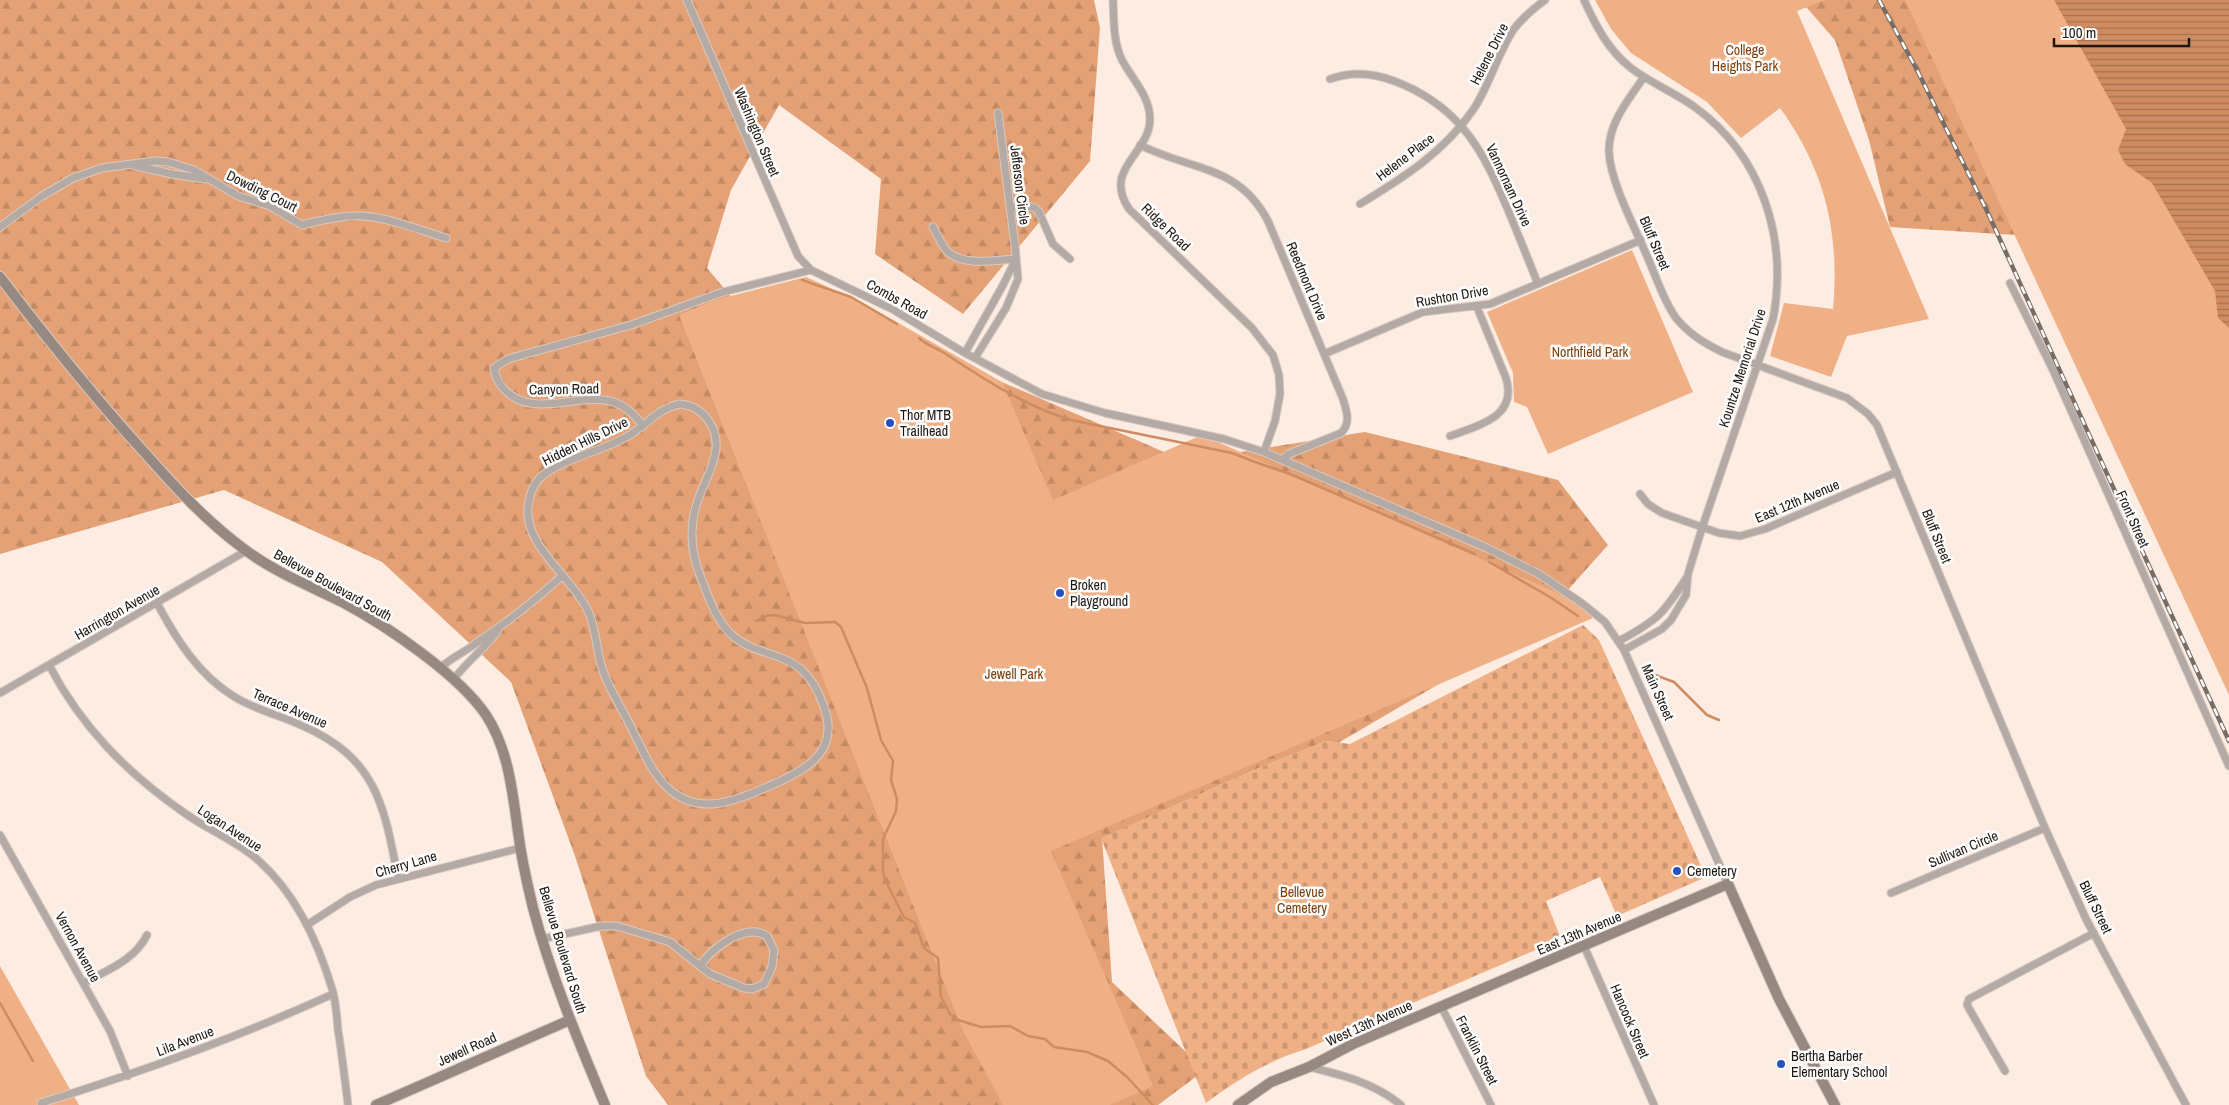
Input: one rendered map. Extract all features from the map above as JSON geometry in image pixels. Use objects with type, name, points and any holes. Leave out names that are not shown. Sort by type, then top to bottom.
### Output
[{"type":"street","name":"Washington Street","points":[[687,0],[798,256],[811,270]]},
{"type":"street","name":"Ridge Road","points":[[1114,0],[1115,40],[1118,50],[1146,100],[1149,109],[1149,126],[1121,178],[1121,188],[1125,203],[1252,328],[1273,355],[1280,376],[1280,394],[1275,421],[1264,452]]},
{"type":"street","name":"Helene Drive","points":[[1462,126],[1484,91],[1514,30],[1523,18],[1544,0]]},
{"type":"street","name":"Kountze Memorial Drive","points":[[1584,0],[1598,30],[1623,61],[1644,77],[1686,101],[1717,126],[1742,157],[1761,193],[1775,235],[1778,273],[1777,295],[1772,319],[1688,574]]},
{"type":"street","name":"Vannornam Drive","points":[[1330,79],[1343,74],[1359,73],[1397,82],[1425,95],[1462,126],[1475,142],[1491,171],[1538,284]]},
{"type":"street","name":"Bluff Street","points":[[1644,77],[1617,118],[1612,131],[1608,152],[1618,187],[1669,306],[1684,327],[1705,344],[1722,352],[1832,391],[1859,405],[1877,425],[2045,828],[2094,933],[2186,1105]]},
{"type":"street","name":"Jefferson Circle","points":[[975,358],[1014,291],[1018,279],[1011,208],[998,114]]},
{"type":"street","name":"Helene Place","points":[[1360,204],[1423,164],[1462,126]]},
{"type":"street","name":"Reedmont Drive","points":[[1140,145],[1156,153],[1228,178],[1254,198],[1268,221],[1346,407],[1348,418],[1345,429],[1336,437],[1289,454],[1282,460]]},
{"type":"street","name":"Dowding Court","points":[[0,228],[58,185],[89,172],[127,164],[168,162],[194,170],[238,196],[262,202],[302,225],[329,218],[362,216],[379,218],[446,238]]},
{"type":"street","name":"Dowding Court","points":[[127,164],[172,174],[210,179]]},
{"type":"street","points":[[1011,208],[1024,205],[1035,208],[1039,212],[1053,244],[1070,259]]},
{"type":"street","points":[[933,227],[947,251],[954,256],[969,260],[1016,259],[965,353]]},
{"type":"street","name":"Rushton Drive","points":[[1324,354],[1423,312],[1440,308],[1477,307],[1504,299],[1641,240]]},
{"type":"street","name":"Combs Road","points":[[811,270],[861,292],[1027,387],[1061,401],[1105,413],[1224,439],[1282,460]]},
{"type":"street","name":"Canyon Road","points":[[643,426],[627,409],[611,401],[600,400],[554,404],[524,402],[515,399],[502,387],[497,379],[494,368],[508,359],[631,324],[723,292],[811,270]]},
{"type":"street","name":"Bellevue Boulevard South","points":[[0,278],[64,359],[182,495],[215,526],[246,551],[283,574],[362,614],[454,679],[480,707],[500,742],[509,774],[520,848],[542,939],[570,1020],[605,1105]]},
{"type":"street","name":"Front Street","points":[[2010,283],[2053,370],[2229,766]]},
{"type":"street","points":[[1450,436],[1490,420],[1503,409],[1507,402],[1508,386],[1477,307]]},
{"type":"street","name":"Hidden Hills Drive","points":[[680,404],[688,405],[701,412],[715,430],[717,443],[716,452],[698,498],[693,518],[691,539],[697,568],[720,621],[730,634],[742,643],[796,666],[810,679],[822,700],[829,724],[826,742],[821,752],[812,763],[798,773],[737,799],[710,804],[700,803],[670,790],[651,770],[624,712],[610,689],[601,666],[588,610],[576,590],[563,575],[530,530],[527,512],[534,486],[544,474],[619,441],[665,409],[680,404]]},
{"type":"street","name":"Main Street","points":[[1282,460],[1524,566],[1583,604],[1605,622],[1624,650],[1786,1013],[1835,1105]]},
{"type":"street","name":"East 12th Avenue","points":[[1640,494],[1648,504],[1662,513],[1702,528],[1731,535],[1753,533],[1897,472]]},
{"type":"street","name":"Harrington Avenue","points":[[0,693],[246,551]]},
{"type":"street","points":[[1619,641],[1642,629],[1661,615],[1688,574]]},
{"type":"street","points":[[1624,650],[1662,629],[1671,620],[1686,595],[1688,574]]},
{"type":"street","points":[[440,668],[533,602],[563,575]]},
{"type":"street","name":"Terrace Avenue","points":[[156,604],[187,654],[200,668],[232,695],[250,706],[301,725],[332,740],[360,767],[369,779],[384,810],[398,878]]},
{"type":"street","points":[[454,679],[467,663],[485,648],[501,625]]},
{"type":"street","name":"Logan Avenue","points":[[49,665],[64,694],[81,718],[120,763],[187,815],[229,838],[259,861],[281,885],[307,925],[334,994],[348,1105]]},
{"type":"street","name":"Sullivan Circle","points":[[1891,892],[2045,828]]},
{"type":"street","name":"Vernon Avenue","points":[[0,835],[110,1031],[128,1076]]},
{"type":"street","name":"Cherry Lane","points":[[307,925],[350,897],[398,878],[520,848]]},
{"type":"street","name":"East 13th Avenue","points":[[1441,1006],[1728,884]]},
{"type":"street","points":[[542,939],[601,926],[618,926],[670,942],[700,966],[720,980],[744,988],[758,988],[768,977],[772,967],[774,950],[767,936],[754,931],[734,937],[721,944],[700,966]]},
{"type":"street","points":[[2005,1071],[1968,1004],[1969,999],[2094,933]]},
{"type":"street","points":[[84,983],[129,958],[142,946],[147,935]]},
{"type":"street","name":"Hancock Street","points":[[1584,946],[1654,1105]]},
{"type":"street","name":"Lila Avenue","points":[[41,1103],[128,1076],[274,1020],[334,994]]},
{"type":"street","name":"West 13th Avenue","points":[[1309,1067],[1353,1044],[1441,1006]]},
{"type":"street","name":"Franklin Street","points":[[1441,1006],[1491,1105]]},
{"type":"street","name":"Jewell Road","points":[[376,1105],[570,1020]]},
{"type":"street","points":[[1238,1105],[1271,1082],[1309,1067],[1367,1083],[1401,1105]]},
{"type":"green space","points":[[0,0],[1094,0],[1100,28],[1090,161],[963,314],[875,254],[881,179],[779,105],[731,190],[707,268],[782,357],[923,348],[1185,461],[1365,432],[1558,480],[1608,545],[1533,629],[1338,743],[1326,741],[1259,768],[1102,838],[1112,982],[1205,1070],[1158,1105],[668,1105],[646,1076],[575,856],[511,682],[382,562],[224,490],[0,554]]},
{"type":"green space","name":"College Heights Park","points":[[1595,0],[1825,0],[1797,11],[1929,319],[1847,336],[1831,377],[1770,356],[1784,303],[1833,309],[1835,281],[1831,228],[1826,203],[1808,155],[1780,108],[1741,138],[1707,102],[1631,53],[1611,29]]},
{"type":"green space","points":[[1800,0],[2040,0],[2015,235],[1890,227],[1869,140],[1835,40]]},
{"type":"green space","points":[[1905,0],[2062,0],[2229,266],[2229,695]]},
{"type":"green space","name":"Northfield Park","points":[[1632,250],[1693,392],[1548,454],[1527,407],[1514,402],[1513,373],[1487,312]]},
{"type":"green space","name":"Jewell Park","points":[[806,277],[865,304],[1002,382],[1053,500],[1202,435],[1499,567],[1508,575],[1507,571],[1570,598],[1593,618],[1051,851],[1153,1086],[1110,1105],[1003,1105],[962,1029],[679,315],[715,300]]},
{"type":"green space","name":"Bellevue Cemetery","points":[[1583,625],[1599,640],[1706,877],[1617,916],[1600,877],[1546,901],[1561,939],[1266,1065],[1229,1086],[1206,1103],[1101,838],[1259,768],[1326,741],[1350,744]]},
{"type":"green space","points":[[0,966],[79,1105],[0,1105]]},
{"type":"shaded area","points":[[2054,0],[2229,0],[2229,328],[2218,318],[2215,291],[2152,183],[2125,164],[2118,150],[2126,129]]},
{"type":"waterway","points":[[802,280],[851,297],[897,324]]},
{"type":"waterway","points":[[919,338],[1006,392],[1054,414],[1071,420],[1232,453],[1290,474],[1475,554]]},
{"type":"waterway","points":[[1489,562],[1550,597],[1578,616]]},
{"type":"waterway","points":[[756,621],[766,616],[775,615],[805,623],[835,622],[841,627],[867,688],[881,740],[893,761],[891,780],[897,799],[896,811],[883,839],[883,870],[885,880],[904,917],[915,923],[924,948],[938,958],[941,997],[950,1014],[958,1020],[981,1027],[1010,1026],[1028,1036],[1045,1039],[1054,1047],[1087,1052],[1108,1061],[1127,1077],[1153,1105]]},
{"type":"waterway","points":[[1655,675],[1674,682],[1707,715],[1719,720]]},
{"type":"waterway","points":[[0,1003],[33,1061]]},
{"type":"railway","points":[[1879,0],[1916,68],[1987,211],[2229,741]]},
{"type":"place","name":"Thor MTB Trailhead","points":[[890,423]]},
{"type":"place","name":"Broken Playground","points":[[1060,593]]},
{"type":"place","name":"Cemetery","points":[[1677,871]]},
{"type":"place","name":"Bertha Barber Elementary School","points":[[1781,1064]]}]
